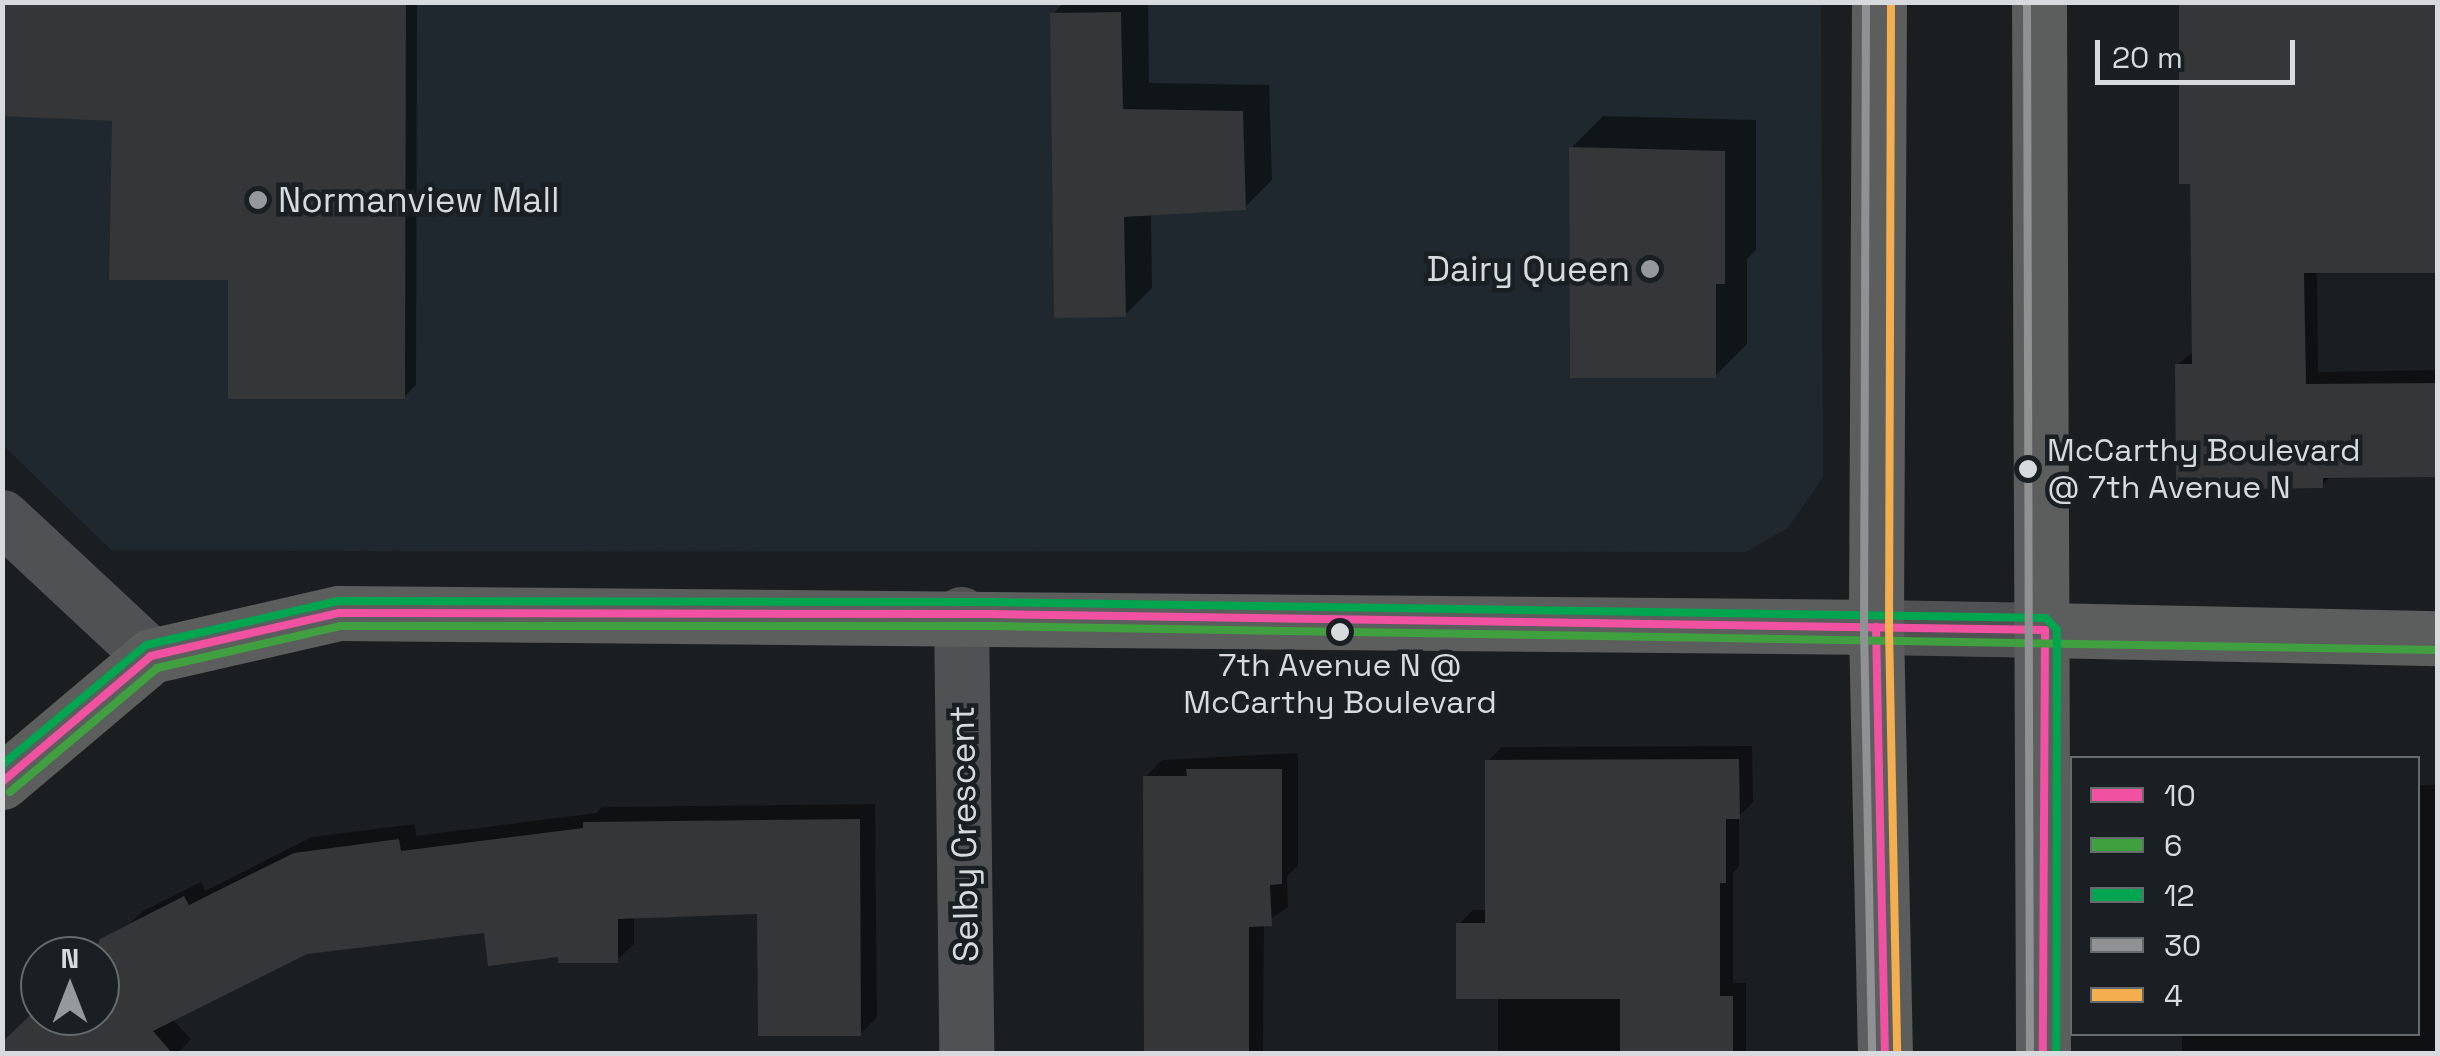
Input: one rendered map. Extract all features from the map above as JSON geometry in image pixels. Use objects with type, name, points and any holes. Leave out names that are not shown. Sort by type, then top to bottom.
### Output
[{"type":"street","points":[[1879,2],[1876,627],[1885,1054]]},
{"type":"street","points":[[2038,2],[2045,630],[2043,1054]]},
{"type":"street","points":[[2,516],[151,656]]},
{"type":"street","points":[[2,782],[151,656],[339,613],[961,614],[2438,638]]},
{"type":"street","name":"Selby Crescent","points":[[961,614],[966,1054]]},
{"type":"shaded area","points":[[2,3],[1821,3],[1823,477],[1788,528],[1746,552],[112,551],[3,445]]},
{"type":"building","name":"Normanview Mall","points":[[2,2],[406,2],[405,399],[228,399],[228,280],[109,280],[112,121],[2,116]]},
{"type":"building","points":[[2179,2],[2438,2],[2438,273],[2304,273],[2306,384],[2438,383],[2438,477],[2323,478],[2323,488],[2246,489],[2246,480],[2176,480],[2175,364],[2192,364],[2190,184],[2179,184]]},
{"type":"building","points":[[1121,12],[1123,109],[1243,111],[1246,210],[1124,217],[1126,317],[1054,318],[1050,13]]},
{"type":"building","name":"Dairy Queen","points":[[1569,147],[1725,151],[1725,284],[1716,284],[1716,378],[1570,378]]},
{"type":"building","points":[[1739,759],[1740,819],[1726,819],[1726,883],[1720,883],[1720,996],[1733,996],[1733,1054],[1620,1054],[1620,999],[1456,999],[1456,923],[1485,923],[1485,760]]},
{"type":"building","points":[[1186,769],[1282,769],[1282,884],[1270,885],[1272,926],[1249,927],[1249,1054],[1144,1054],[1143,776],[1187,776]]},
{"type":"building","points":[[860,819],[861,1036],[758,1036],[757,914],[618,919],[618,963],[558,963],[558,957],[488,966],[484,933],[307,954],[153,1031],[173,1054],[2,1054],[2,1042],[20,1025],[20,1036],[120,1036],[120,936],[106,936],[184,896],[189,905],[294,853],[399,839],[401,851],[583,828],[583,822]]},
{"type":"transit line","name":"30","points":[[1866,2],[1864,627],[1872,1054]]},
{"type":"transit line","name":"4","points":[[1891,2],[1889,627],[1897,1054]]},
{"type":"transit line","name":"30","points":[[2027,2],[2030,1054]]},
{"type":"transit line","name":"12","points":[[2,765],[146,645],[338,601],[991,602],[2046,618],[2057,630],[2056,1054]]},
{"type":"transit line","name":"10","points":[[2,782],[151,656],[339,613],[991,614],[2045,630],[2043,1054]]},
{"type":"transit line","name":"6","points":[[10,792],[157,668],[340,626],[991,626],[2438,650]]},
{"type":"transit line","name":"10","points":[[1876,627],[1885,1054]]},
{"type":"place","name":"Normanview Mall","points":[[258,200]]},
{"type":"place","name":"Dairy Queen","points":[[1650,269]]},
{"type":"place","name":"McCarthy Boulevard @ 7th Avenue N","points":[[2028,469]]},
{"type":"place","name":"7th Avenue N @ McCarthy Boulevard","points":[[1340,632]]}]
